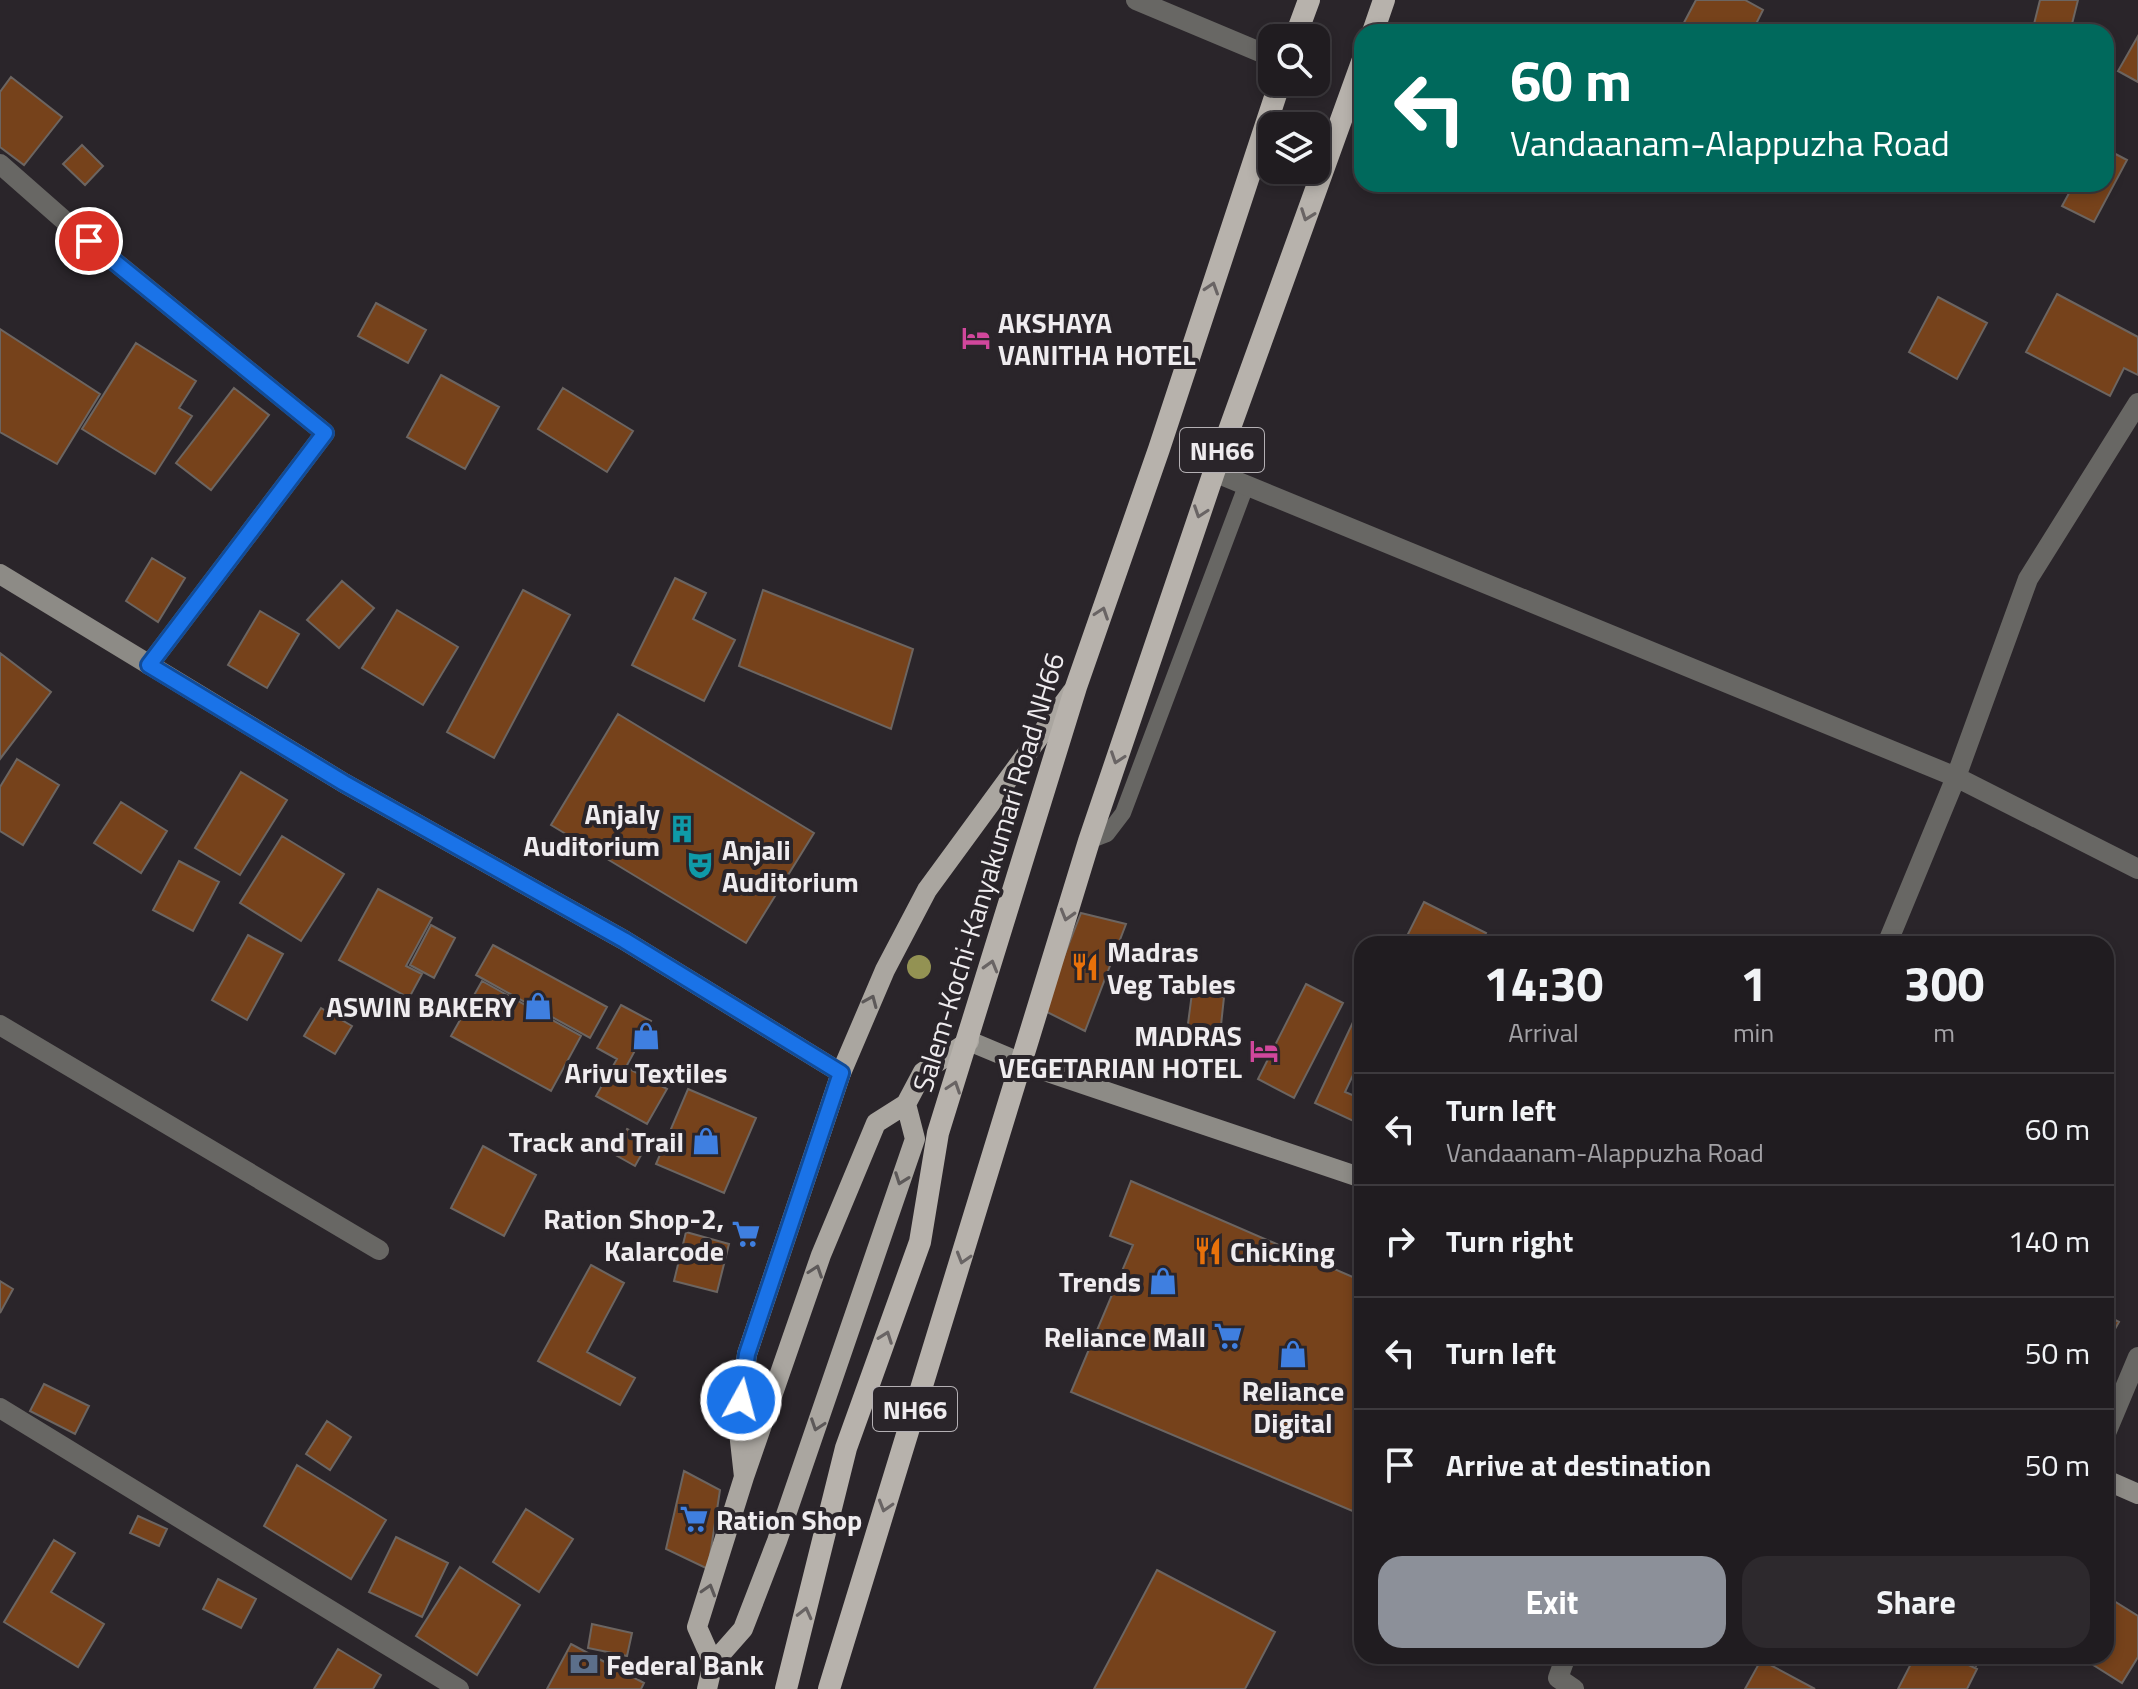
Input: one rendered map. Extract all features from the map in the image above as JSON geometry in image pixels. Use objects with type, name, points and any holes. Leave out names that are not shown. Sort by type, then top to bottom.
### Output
[{"type":"highway","points":[[1300,24],[1309,0]]},
{"type":"highway","points":[[1376,24],[1384,0]]},
{"type":"highway","name":"NH66","points":[[829,1689],[1024,1064],[1089,841],[1214,472],[1354,84]]},
{"type":"highway","name":"Salem-Kochi-Kanyakumari Road NH66","points":[[786,1689],[846,1448],[920,1242],[938,1133],[969,1041],[1076,687],[1159,449],[1275,96]]},
{"type":"main road","points":[[0,574],[344,783],[624,940],[841,1073]]},
{"type":"main road","points":[[744,1477],[738,1423],[747,1354],[841,1073],[885,970],[927,890],[1076,687]]},
{"type":"main road","points":[[713,1663],[697,1627],[744,1477],[821,1255],[876,1123],[906,1104],[923,1072],[969,1041],[1024,1064],[1354,1175]]},
{"type":"main road","name":"NH66","points":[[707,1689],[713,1663],[743,1629],[777,1541],[915,1139],[906,1104]]},
{"type":"main road","points":[[2114,1484],[2138,1494]]},
{"type":"street","points":[[1136,0],[1258,51]]},
{"type":"street","points":[[0,164],[66,222],[325,433],[149,665]]},
{"type":"street","points":[[1890,936],[1956,777],[2028,579],[2138,403]]},
{"type":"street","points":[[1214,472],[1956,777],[2138,869]]},
{"type":"street","points":[[0,1025],[379,1250]]},
{"type":"street","points":[[2114,1414],[2138,1357]]},
{"type":"street","points":[[0,1408],[459,1689]]},
{"type":"street","points":[[1559,1685],[1564,1664]]},
{"type":"lane","points":[[1089,841],[1107,834],[1123,813],[1246,486]]},
{"type":"building","points":[[1696,0],[1745,0],[1763,10],[1756,24],[1683,24]]},
{"type":"building","points":[[2040,0],[2078,0],[2072,24],[2034,24]]},
{"type":"building","points":[[2138,36],[2138,82],[2118,71]]},
{"type":"building","points":[[11,77],[62,117],[24,165],[0,147],[0,92]]},
{"type":"building","points":[[82,145],[103,166],[85,185],[63,164]]},
{"type":"building","points":[[2114,153],[2127,160],[2114,184]]},
{"type":"building","points":[[2070,192],[2110,192],[2094,222],[2062,206]]},
{"type":"building","points":[[2057,294],[2138,337],[2138,375],[2124,368],[2110,396],[2026,352]]},
{"type":"building","points":[[1938,297],[1987,323],[1957,379],[1909,352]]},
{"type":"building","points":[[376,303],[426,330],[408,363],[358,336]]},
{"type":"building","points":[[0,329],[100,394],[57,464],[0,432]]},
{"type":"building","points":[[136,343],[196,381],[179,408],[192,416],[155,474],[82,429]]},
{"type":"building","points":[[441,375],[499,407],[465,469],[407,437]]},
{"type":"building","points":[[234,388],[269,415],[211,490],[176,463]]},
{"type":"building","points":[[563,388],[633,431],[607,472],[538,429]]},
{"type":"building","points":[[152,558],[185,578],[158,622],[126,601]]},
{"type":"building","points":[[675,578],[706,593],[693,619],[735,640],[704,701],[632,665]]},
{"type":"building","points":[[342,581],[374,608],[339,648],[307,620]]},
{"type":"building","points":[[523,590],[570,615],[494,758],[447,732]]},
{"type":"building","points":[[763,590],[913,649],[891,729],[739,666]]},
{"type":"building","points":[[397,610],[458,647],[423,705],[362,668]]},
{"type":"building","points":[[260,611],[299,634],[267,688],[228,665]]},
{"type":"building","points":[[0,653],[51,692],[0,759]]},
{"type":"building","name":"Anjaly Auditorium","points":[[618,714],[814,833],[746,943],[551,825]]},
{"type":"building","points":[[17,759],[59,785],[23,845],[0,831],[0,787]]},
{"type":"building","points":[[241,772],[287,800],[240,875],[195,848]]},
{"type":"building","points":[[121,802],[167,831],[141,873],[94,843]]},
{"type":"building","points":[[282,836],[344,874],[301,941],[240,903]]},
{"type":"building","points":[[179,861],[219,882],[193,931],[153,910]]},
{"type":"building","points":[[378,889],[432,918],[406,966],[422,974],[409,998],[339,960]]},
{"type":"building","points":[[1424,902],[1486,933],[1484,936],[1407,936]]},
{"type":"building","name":"Madras Veg Tables","points":[[1081,913],[1126,924],[1085,1031],[1043,1010]]},
{"type":"building","points":[[431,925],[455,938],[434,978],[410,965]]},
{"type":"building","points":[[248,935],[283,954],[247,1020],[212,1000]]},
{"type":"building","points":[[493,945],[607,1007],[590,1038],[476,975]]},
{"type":"building","points":[[482,981],[581,1036],[551,1091],[451,1036]]},
{"type":"building","points":[[1306,984],[1343,1003],[1294,1098],[1258,1079]]},
{"type":"building","points":[[1192,993],[1224,997],[1219,1044],[1186,1039]]},
{"type":"building","points":[[621,1005],[651,1021],[626,1067],[667,1089],[647,1124],[596,1096],[617,1059],[597,1048]]},
{"type":"building","points":[[321,1008],[352,1026],[335,1054],[304,1036]]},
{"type":"building","points":[[1354,1020],[1354,1073],[1345,1092],[1354,1096],[1354,1121],[1315,1103]]},
{"type":"building","name":"Track and Trail","points":[[688,1089],[756,1118],[724,1193],[656,1164]]},
{"type":"building","points":[[627,1129],[649,1141],[635,1166],[614,1154]]},
{"type":"building","points":[[483,1146],[536,1175],[504,1236],[451,1208]]},
{"type":"building","name":"Reliance Mall","points":[[1131,1181],[1354,1278],[1354,1512],[1071,1392],[1133,1245],[1110,1236]]},
{"type":"building","points":[[686,1232],[729,1244],[717,1292],[674,1281]]},
{"type":"building","points":[[591,1265],[624,1283],[587,1352],[635,1378],[620,1405],[538,1361]]},
{"type":"building","points":[[0,1281],[13,1289],[0,1313]]},
{"type":"building","points":[[44,1384],[89,1406],[75,1434],[30,1411]]},
{"type":"building","points":[[327,1421],[351,1437],[330,1470],[306,1454]]},
{"type":"building","points":[[297,1465],[386,1520],[351,1579],[264,1526]]},
{"type":"building","name":"Ration Shop","points":[[684,1471],[720,1490],[708,1569],[666,1549]]},
{"type":"building","points":[[526,1509],[573,1539],[539,1592],[493,1562]]},
{"type":"building","points":[[138,1516],[167,1529],[159,1546],[130,1533]]},
{"type":"building","points":[[396,1537],[448,1563],[422,1617],[369,1592]]},
{"type":"building","points":[[54,1540],[75,1553],[51,1592],[104,1624],[78,1667],[4,1622]]},
{"type":"building","points":[[460,1567],[520,1605],[477,1675],[416,1636]]},
{"type":"building","points":[[1157,1570],[1275,1632],[1245,1689],[1094,1689]]},
{"type":"building","points":[[218,1579],[256,1599],[241,1628],[203,1609]]},
{"type":"building","points":[[2114,1601],[2138,1616],[2138,1657],[2122,1683],[2092,1664],[2114,1664]]},
{"type":"building","points":[[592,1624],[632,1633],[627,1656],[588,1648]]},
{"type":"building","name":"Federal Bank","points":[[571,1644],[644,1683],[641,1689],[547,1689]]},
{"type":"building","points":[[338,1649],[381,1675],[373,1689],[314,1689]]},
{"type":"building","points":[[1759,1664],[1768,1664],[1815,1689],[1745,1689]]},
{"type":"building","points":[[1911,1664],[1967,1664],[1977,1669],[1967,1689],[1898,1689]]},
{"type":"place","name":"AKSHAYA VANITHA HOTEL","points":[[976,338]]},
{"type":"place","name":"Anjaly Auditorium","points":[[682,829]]},
{"type":"place","name":"Anjali Auditorium","points":[[700,865]]},
{"type":"place","name":"Madras Veg Tables","points":[[1085,967]]},
{"type":"place","name":"ASWIN BAKERY","points":[[538,1006]]},
{"type":"place","name":"Arivu Textiles","points":[[646,1036]]},
{"type":"place","name":"MADRAS VEGETARIAN HOTEL","points":[[1264,1051]]},
{"type":"place","name":"Track and Trail","points":[[706,1141]]},
{"type":"place","name":"Ration Shop-2, Kalarcode","points":[[746,1234]]},
{"type":"place","name":"ChicKing","points":[[1208,1251]]},
{"type":"place","name":"Trends","points":[[1163,1281]]},
{"type":"place","name":"Reliance Mall","points":[[1228,1336]]},
{"type":"place","name":"Reliance Digital","points":[[1293,1354]]},
{"type":"place","name":"Ration Shop","points":[[694,1519]]},
{"type":"place","name":"Federal Bank","points":[[584,1664]]},
{"type":"route","points":[[89,241],[325,433],[149,665],[344,783],[624,940],[841,1073],[747,1354],[741,1400]]}]
